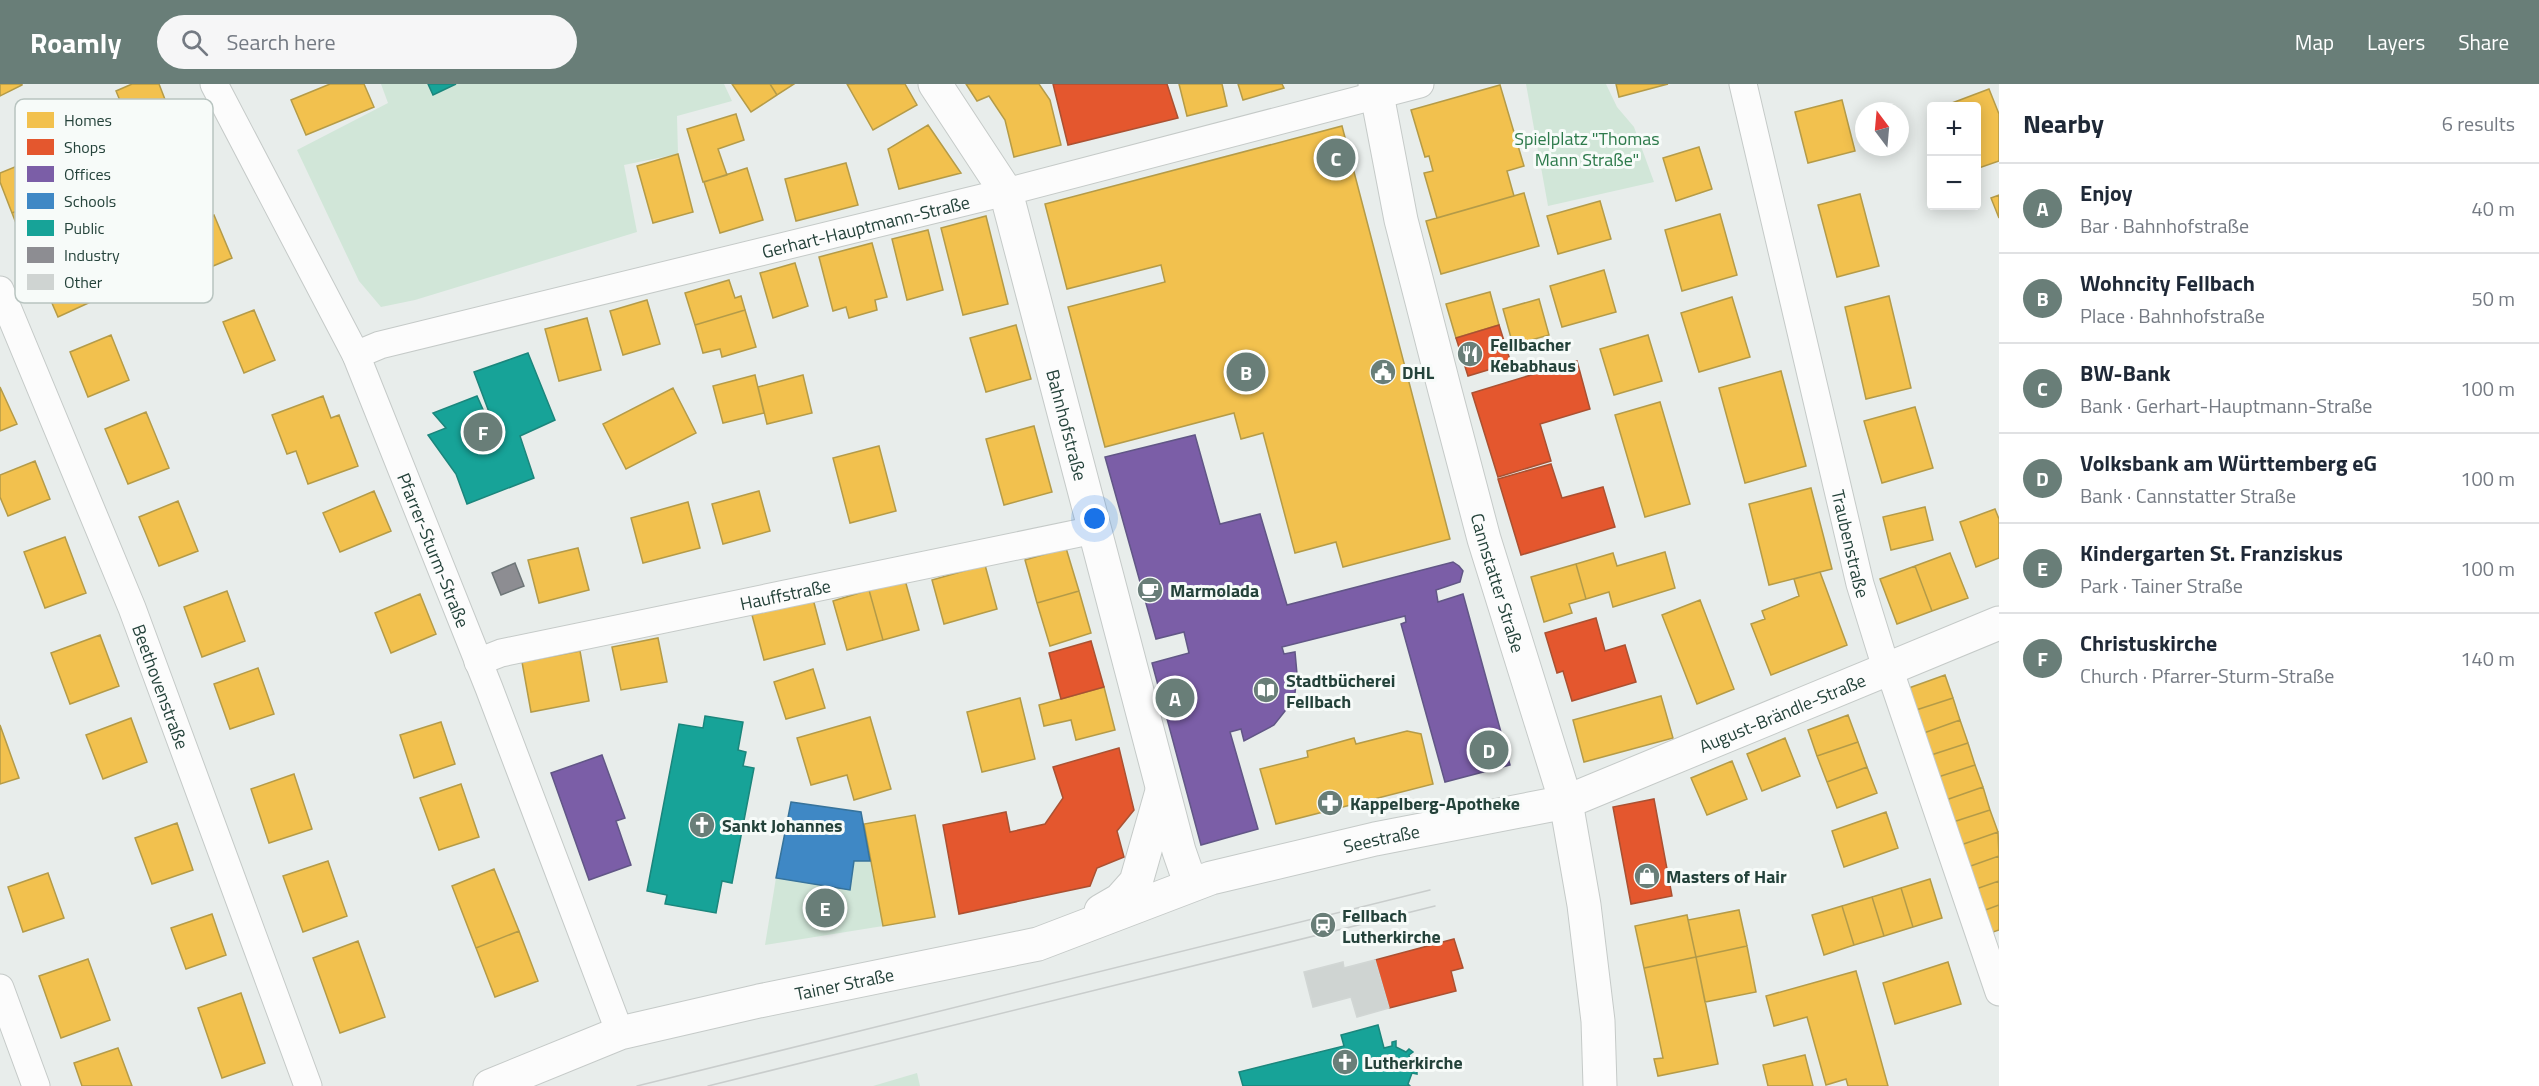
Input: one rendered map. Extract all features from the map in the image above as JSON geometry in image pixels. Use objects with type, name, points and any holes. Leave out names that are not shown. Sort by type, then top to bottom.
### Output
[{"type":"street","name":"Pfarrer-Sturm-Straße","points":[[214,84],[356,355],[478,662],[620,1033]]},
{"type":"street","name":"Bahnhofstraße","points":[[935,84],[1006,192],[1162,789],[1184,867],[1187,874],[1199,882]]},
{"type":"street","name":"Gerhart-Hauptmann-Straße","points":[[356,355],[380,345],[1006,192],[1376,90],[1420,84]]},
{"type":"street","name":"Traubenstraße","points":[[1743,84],[1858,573],[1887,671],[1894,683],[1998,984]]},
{"type":"street","name":"Cannstatter Straße","points":[[1376,90],[1401,220],[1484,538],[1566,802],[1584,905],[1598,1021],[1600,1086]]},
{"type":"street","name":"Beethovenstraße","points":[[0,290],[132,608],[308,1086]]},
{"type":"street","name":"Hauffstraße","points":[[478,662],[501,653],[1094,530]]},
{"type":"street","name":"August-Brändle-Straße","points":[[1566,802],[1999,623]]},
{"type":"street","points":[[1077,930],[1103,909],[1120,900],[1136,882],[1162,789]]},
{"type":"street","name":"Seestraße","points":[[1199,882],[1375,839],[1566,802]]},
{"type":"street","name":"Tainer Straße","points":[[490,1086],[620,1033],[759,1001],[1026,946],[1077,930],[1199,882]]},
{"type":"street","points":[[0,988],[36,1086]]},
{"type":"green space","points":[[381,84],[724,84],[732,101],[677,116],[678,154],[624,165],[637,232],[415,300],[381,307],[359,281],[297,150],[388,103]]},
{"type":"green space","name":"Spielplatz \"Thomas Mann Straße\"","points":[[1526,84],[1606,84],[1617,107],[1634,127],[1654,182],[1548,206]]},
{"type":"green space","points":[[854,861],[870,861],[883,926],[765,945],[776,878]]},
{"type":"green space","points":[[917,1073],[920,1086],[873,1086]]},
{"type":"building: Homes","points":[[0,84],[22,84],[22,85],[0,96]]},
{"type":"building: Homes","points":[[132,84],[159,84],[165,99],[119,99],[116,91]]},
{"type":"building: Homes","points":[[330,84],[364,84],[374,107],[306,135],[291,100]]},
{"type":"building: Homes","points":[[732,84],[770,84],[777,95],[751,112]]},
{"type":"building: Homes","points":[[770,84],[794,84],[777,95]]},
{"type":"building: Homes","points":[[847,84],[905,84],[917,105],[873,130]]},
{"type":"building: Homes","points":[[966,84],[1039,84],[1050,100],[1061,145],[1014,157],[1005,120],[989,96],[977,101]]},
{"type":"building: Homes","points":[[1179,84],[1222,84],[1227,106],[1187,116]]},
{"type":"building: Homes","points":[[1238,84],[1282,84],[1284,88],[1243,100]]},
{"type":"building: Homes","points":[[1616,84],[1668,84],[1619,97]]},
{"type":"building: Homes","points":[[1500,85],[1524,166],[1507,171],[1514,196],[1437,218],[1424,173],[1433,171],[1429,156],[1425,157],[1411,110]]},
{"type":"building: Homes","points":[[1989,89],[1999,114],[1999,161],[1981,167],[1981,102],[1955,102]]},
{"type":"building: Homes","points":[[1842,100],[1855,151],[1808,163],[1795,112]]},
{"type":"building: Homes","points":[[736,114],[744,140],[718,149],[727,175],[703,182],[687,129]]},
{"type":"building: Homes","points":[[928,125],[961,173],[899,189],[888,149]]},
{"type":"building: Homes","points":[[1342,126],[1450,539],[1343,567],[1336,542],[1295,553],[1263,433],[1241,439],[1234,413],[1105,447],[1068,307],[1165,282],[1161,265],[1067,289],[1045,204]]},
{"type":"building: Homes","points":[[1699,147],[1712,189],[1676,201],[1663,158]]},
{"type":"building: Homes","points":[[678,154],[693,212],[653,223],[637,166]]},
{"type":"building: Homes","points":[[846,163],[858,205],[796,221],[785,179]]},
{"type":"building: Homes","points":[[15,167],[15,212],[12,213],[0,182],[0,173]]},
{"type":"building: Homes","points":[[747,168],[763,220],[720,233],[704,182]]},
{"type":"building: Homes","points":[[1524,193],[1539,246],[1441,274],[1426,221]]},
{"type":"building: Homes","points":[[1860,194],[1879,266],[1837,277],[1818,205]]},
{"type":"building: Homes","points":[[1999,195],[1999,218],[1991,198]]},
{"type":"building: Homes","points":[[1600,201],[1611,239],[1558,254],[1547,216]]},
{"type":"building: Homes","points":[[1720,214],[1737,275],[1682,291],[1665,230]]},
{"type":"building: Homes","points":[[213,215],[232,258],[213,266]]},
{"type":"building: Homes","points":[[986,216],[1008,304],[963,315],[941,228]]},
{"type":"building: Homes","points":[[928,230],[943,290],[907,300],[892,239]]},
{"type":"building: Homes","points":[[872,243],[887,297],[875,300],[877,310],[849,318],[846,307],[833,311],[819,257]]},
{"type":"building: Homes","points":[[795,263],[808,306],[773,318],[760,273]]},
{"type":"building: Homes","points":[[1604,270],[1616,312],[1562,327],[1550,286]]},
{"type":"building: Homes","points":[[729,280],[735,298],[741,296],[745,310],[695,325],[685,293]]},
{"type":"building: Homes","points":[[1490,292],[1499,325],[1456,338],[1446,304]]},
{"type":"building: Homes","points":[[1889,296],[1911,388],[1866,399],[1845,307]]},
{"type":"building: Homes","points":[[1732,297],[1750,357],[1699,372],[1681,313]]},
{"type":"building: Homes","points":[[1539,299],[1549,335],[1513,345],[1503,309]]},
{"type":"building: Homes","points":[[647,300],[660,344],[623,355],[610,311]]},
{"type":"building: Homes","points":[[52,303],[88,303],[58,317]]},
{"type":"building: Homes","points":[[254,310],[275,360],[244,373],[223,322]]},
{"type":"building: Homes","points":[[745,310],[756,347],[722,357],[720,349],[703,353],[695,325]]},
{"type":"building: Homes","points":[[587,318],[601,370],[559,381],[545,329]]},
{"type":"building: Homes","points":[[1016,325],[1031,379],[986,392],[970,338]]},
{"type":"building: Homes","points":[[111,335],[129,380],[88,397],[70,352]]},
{"type":"building: Homes","points":[[1648,335],[1662,381],[1614,395],[1600,349]]},
{"type":"building: Homes","points":[[1781,371],[1806,466],[1745,483],[1719,388]]},
{"type":"building: Homes","points":[[755,375],[764,413],[723,423],[713,386]]},
{"type":"building: Homes","points":[[803,375],[812,413],[767,424],[758,387]]},
{"type":"building: Homes","points":[[0,387],[17,424],[0,431]]},
{"type":"building: Homes","points":[[673,388],[696,433],[626,469],[603,424]]},
{"type":"building: Homes","points":[[323,396],[331,418],[339,415],[358,466],[308,484],[296,451],[287,454],[272,415]]},
{"type":"building: Homes","points":[[1660,402],[1690,504],[1645,517],[1615,415]]},
{"type":"building: Homes","points":[[1915,407],[1933,468],[1882,483],[1864,421]]},
{"type":"building: Homes","points":[[146,412],[169,468],[128,484],[105,429]]},
{"type":"building: Homes","points":[[1034,426],[1052,492],[1004,505],[986,439]]},
{"type":"building: Homes","points":[[879,446],[896,511],[850,523],[833,458]]},
{"type":"building: Homes","points":[[35,461],[50,499],[8,516],[0,497],[0,475]]},
{"type":"building: Homes","points":[[1811,488],[1832,569],[1769,585],[1749,504]]},
{"type":"building: Homes","points":[[374,491],[391,531],[340,552],[323,513]]},
{"type":"building: Homes","points":[[759,491],[770,531],[723,544],[712,504]]},
{"type":"building: Homes","points":[[178,501],[198,551],[159,566],[139,517]]},
{"type":"building: Homes","points":[[688,502],[700,548],[643,563],[631,518]]},
{"type":"building: Homes","points":[[1925,507],[1933,540],[1891,550],[1883,517]]},
{"type":"building: Homes","points":[[1995,509],[1999,519],[1999,558],[1976,567],[1960,522]]},
{"type":"building: Homes","points":[[65,537],[86,593],[45,608],[24,552]]},
{"type":"building: Homes","points":[[578,548],[589,590],[539,603],[528,560]]},
{"type":"building: Homes","points":[[1066,548],[1079,591],[1037,603],[1025,560]]},
{"type":"building: Homes","points":[[1665,552],[1675,588],[1613,607],[1609,592],[1586,599],[1576,564],[1613,553],[1617,566]]},
{"type":"building: Homes","points":[[1950,553],[1968,598],[1932,611],[1915,566]]},
{"type":"building: Homes","points":[[1576,564],[1586,599],[1569,604],[1572,613],[1544,622],[1531,577]]},
{"type":"building: Homes","points":[[985,565],[997,609],[944,624],[932,580]]},
{"type":"building: Homes","points":[[1915,566],[1932,611],[1897,624],[1880,579]]},
{"type":"building: Homes","points":[[1820,572],[1847,645],[1771,675],[1751,624],[1765,619],[1762,611],[1799,596],[1794,579]]},
{"type":"building: Homes","points":[[905,580],[919,630],[883,640],[869,590]]},
{"type":"building: Homes","points":[[869,590],[883,640],[847,650],[833,601]]},
{"type":"building: Homes","points":[[227,591],[245,641],[202,657],[184,607]]},
{"type":"building: Homes","points":[[1079,591],[1091,633],[1050,646],[1037,603]]},
{"type":"building: Homes","points":[[420,594],[436,634],[391,653],[375,613]]},
{"type":"building: Homes","points":[[813,599],[825,644],[764,660],[752,615]]},
{"type":"building: Homes","points":[[1700,600],[1734,689],[1697,704],[1662,615]]},
{"type":"building: Homes","points":[[100,635],[119,686],[70,704],[51,653]]},
{"type":"building: Homes","points":[[658,638],[667,682],[621,690],[612,647]]},
{"type":"building: Homes","points":[[580,651],[589,701],[531,712],[522,662]]},
{"type":"building: Homes","points":[[258,668],[274,714],[230,729],[214,684]]},
{"type":"building: Homes","points":[[813,669],[825,708],[786,719],[774,682]]},
{"type":"building: Homes","points":[[1945,675],[1953,698],[1913,711],[1906,689]]},
{"type":"building: Homes","points":[[1104,687],[1115,730],[1076,740],[1071,720],[1044,726],[1039,705]]},
{"type":"building: Homes","points":[[1661,696],[1673,738],[1584,762],[1573,720]]},
{"type":"building: Homes","points":[[1020,698],[1035,759],[982,772],[967,712]]},
{"type":"building: Homes","points":[[1953,698],[1960,720],[1921,734],[1913,711]]},
{"type":"building: Homes","points":[[1848,715],[1858,742],[1817,756],[1808,730]]},
{"type":"building: Homes","points":[[870,717],[891,789],[854,800],[847,775],[811,785],[797,738]]},
{"type":"building: Homes","points":[[131,718],[147,762],[103,779],[86,735]]},
{"type":"building: Homes","points":[[1960,720],[1968,743],[1928,756],[1921,734]]},
{"type":"building: Homes","points":[[441,722],[455,764],[414,778],[400,735]]},
{"type":"building: Homes","points":[[0,725],[19,778],[0,784]]},
{"type":"building: Homes","points":[[1407,731],[1421,734],[1433,784],[1276,824],[1260,769],[1308,757],[1307,751],[1354,738],[1356,744]]},
{"type":"building: Homes","points":[[1785,738],[1800,776],[1762,791],[1747,754]]},
{"type":"building: Homes","points":[[1858,742],[1867,767],[1827,782],[1817,756]]},
{"type":"building: Homes","points":[[1968,743],[1975,765],[1935,778],[1928,756]]},
{"type":"building: Homes","points":[[1732,761],[1747,799],[1707,815],[1691,778]]},
{"type":"building: Homes","points":[[1975,765],[1983,787],[1943,801],[1935,778]]},
{"type":"building: Homes","points":[[1867,767],[1877,793],[1837,808],[1827,782]]},
{"type":"building: Homes","points":[[294,774],[312,829],[269,843],[251,789]]},
{"type":"building: Homes","points":[[461,784],[479,837],[439,850],[420,798]]},
{"type":"building: Homes","points":[[1983,787],[1990,810],[1950,823],[1943,801]]},
{"type":"building: Homes","points":[[1990,810],[1998,832],[1958,846],[1950,823]]},
{"type":"building: Homes","points":[[1886,812],[1898,848],[1844,867],[1832,831]]},
{"type":"building: Homes","points":[[915,815],[935,917],[883,926],[864,824]]},
{"type":"building: Homes","points":[[177,823],[193,870],[152,884],[135,838]]},
{"type":"building: Homes","points":[[1998,832],[1999,856],[1965,868],[1958,846]]},
{"type":"building: Homes","points":[[1999,856],[1999,881],[1973,890],[1965,868]]},
{"type":"building: Homes","points":[[328,861],[347,916],[303,932],[283,876]]},
{"type":"building: Homes","points":[[494,869],[519,931],[476,948],[452,886]]},
{"type":"building: Homes","points":[[48,873],[64,918],[23,932],[8,887]]},
{"type":"building: Homes","points":[[1930,879],[1942,918],[1913,927],[1901,888]]},
{"type":"building: Homes","points":[[1999,881],[1999,905],[1980,912],[1973,890]]},
{"type":"building: Homes","points":[[1901,888],[1913,927],[1884,936],[1872,897]]},
{"type":"building: Homes","points":[[1872,897],[1884,936],[1854,945],[1842,906]]},
{"type":"building: Homes","points":[[1999,905],[1999,930],[1987,934],[1980,912]]},
{"type":"building: Homes","points":[[1842,906],[1854,945],[1824,955],[1812,915]]},
{"type":"building: Homes","points":[[1739,910],[1747,946],[1696,957],[1688,920]]},
{"type":"building: Homes","points":[[212,914],[226,955],[186,969],[171,928]]},
{"type":"building: Homes","points":[[1687,915],[1696,957],[1644,968],[1635,926]]},
{"type":"building: Homes","points":[[519,931],[538,981],[495,997],[476,948]]},
{"type":"building: Homes","points":[[358,941],[385,1017],[340,1033],[313,958]]},
{"type":"building: Homes","points":[[1747,946],[1756,992],[1705,1002],[1696,957]]},
{"type":"building: Homes","points":[[1696,957],[1718,1064],[1658,1076],[1654,1059],[1663,1058],[1644,968]]},
{"type":"building: Homes","points":[[88,959],[110,1020],[61,1038],[39,976]]},
{"type":"building: Homes","points":[[1948,962],[1961,1004],[1895,1024],[1883,983]]},
{"type":"building: Homes","points":[[1856,971],[1888,1086],[1848,1086],[1846,1079],[1826,1085],[1807,1017],[1774,1026],[1766,996]]},
{"type":"building: Homes","points":[[241,993],[265,1063],[222,1078],[198,1008]]},
{"type":"building: Homes","points":[[118,1048],[132,1086],[82,1086],[74,1063]]},
{"type":"building: Homes","points":[[1805,1055],[1813,1086],[1768,1086],[1763,1065]]},
{"type":"building: Shops","points":[[1053,84],[1167,84],[1178,118],[1068,145]]},
{"type":"building: Shops","points":[[1499,325],[1511,363],[1468,376],[1456,338]]},
{"type":"building: Shops","points":[[1577,361],[1590,409],[1540,424],[1551,461],[1498,477],[1472,393]]},
{"type":"building: Shops","points":[[1551,464],[1562,498],[1603,487],[1615,527],[1521,555],[1498,479]]},
{"type":"building: Shops","points":[[1596,618],[1605,651],[1625,645],[1636,682],[1572,701],[1563,671],[1557,673],[1545,633]]},
{"type":"building: Shops","points":[[1091,641],[1104,687],[1061,699],[1049,653]]},
{"type":"building: Shops","points":[[1119,748],[1134,810],[1117,831],[1124,857],[1097,868],[1090,886],[959,914],[943,825],[1006,812],[1010,832],[1045,824],[1063,798],[1053,767]]},
{"type":"building: Shops","points":[[1654,799],[1672,896],[1631,904],[1613,807]]},
{"type":"building: Shops","points":[[1454,939],[1463,968],[1451,971],[1456,991],[1389,1008],[1375,960]]},
{"type":"building: Offices","points":[[1195,435],[1220,524],[1260,514],[1287,605],[1453,562],[1459,566],[1463,571],[1460,582],[1436,590],[1438,602],[1463,594],[1510,765],[1445,782],[1401,624],[1406,622],[1405,616],[1282,647],[1284,654],[1295,652],[1297,674],[1295,693],[1285,711],[1274,725],[1244,741],[1241,729],[1230,732],[1258,829],[1201,845],[1152,663],[1189,653],[1184,632],[1156,639],[1105,457]]},
{"type":"building: Offices","points":[[602,755],[625,818],[616,821],[631,865],[589,880],[551,773]]},
{"type":"building: Schools","points":[[791,802],[861,812],[870,861],[854,861],[850,890],[776,878]]},
{"type":"building: Public","points":[[428,84],[456,84],[433,95]]},
{"type":"building: Public","points":[[528,353],[555,420],[520,436],[534,478],[467,504],[456,474],[428,435],[446,428],[433,413],[477,396],[485,414],[489,412],[474,372]]},
{"type":"building: Public","name":"Sankt Johannes","points":[[705,716],[743,722],[738,750],[746,752],[743,766],[754,768],[732,883],[722,881],[716,913],[665,904],[667,895],[647,891],[679,724],[703,728]]},
{"type":"building: Public","name":"Lutherkirche","points":[[1378,1025],[1384,1048],[1392,1046],[1392,1042],[1396,1041],[1396,1047],[1406,1052],[1409,1049],[1413,1052],[1409,1055],[1412,1069],[1417,1069],[1417,1074],[1412,1073],[1408,1084],[1410,1086],[1243,1086],[1239,1072],[1344,1046],[1341,1035]]},
{"type":"building: Industry","points":[[515,563],[524,586],[501,595],[492,573]]},
{"type":"building: Other","points":[[1375,960],[1389,1008],[1357,1017],[1351,997],[1313,1007],[1304,972],[1343,962],[1344,968]]},
{"type":"tram line","points":[[637,1086],[1430,890]]},
{"type":"tram line","points":[[708,1086],[1435,906]]},
{"type":"place","name":"BW-Bank","points":[[1336,158]]},
{"type":"place","name":"Fellbacher Kebabhaus","points":[[1470,354]]},
{"type":"place","name":"Wohncity Fellbach","points":[[1246,372]]},
{"type":"place","name":"DHL","points":[[1383,372]]},
{"type":"place","name":"Christuskirche","points":[[483,432]]},
{"type":"place","name":"Marmolada","points":[[1150,590]]},
{"type":"place","name":"Stadtbücherei Fellbach","points":[[1266,690]]},
{"type":"place","name":"Enjoy","points":[[1175,698]]},
{"type":"place","name":"Volksbank am Württemberg eG","points":[[1489,750]]},
{"type":"place","name":"Kappelberg-Apotheke","points":[[1330,803]]},
{"type":"place","name":"Sankt Johannes","points":[[702,825]]},
{"type":"place","name":"Masters of Hair","points":[[1647,876]]},
{"type":"place","name":"Kindergarten St. Franziskus","points":[[825,908]]},
{"type":"place","name":"Fellbach Lutherkirche","points":[[1323,925]]},
{"type":"place","name":"Lutherkirche","points":[[1345,1062]]}]
